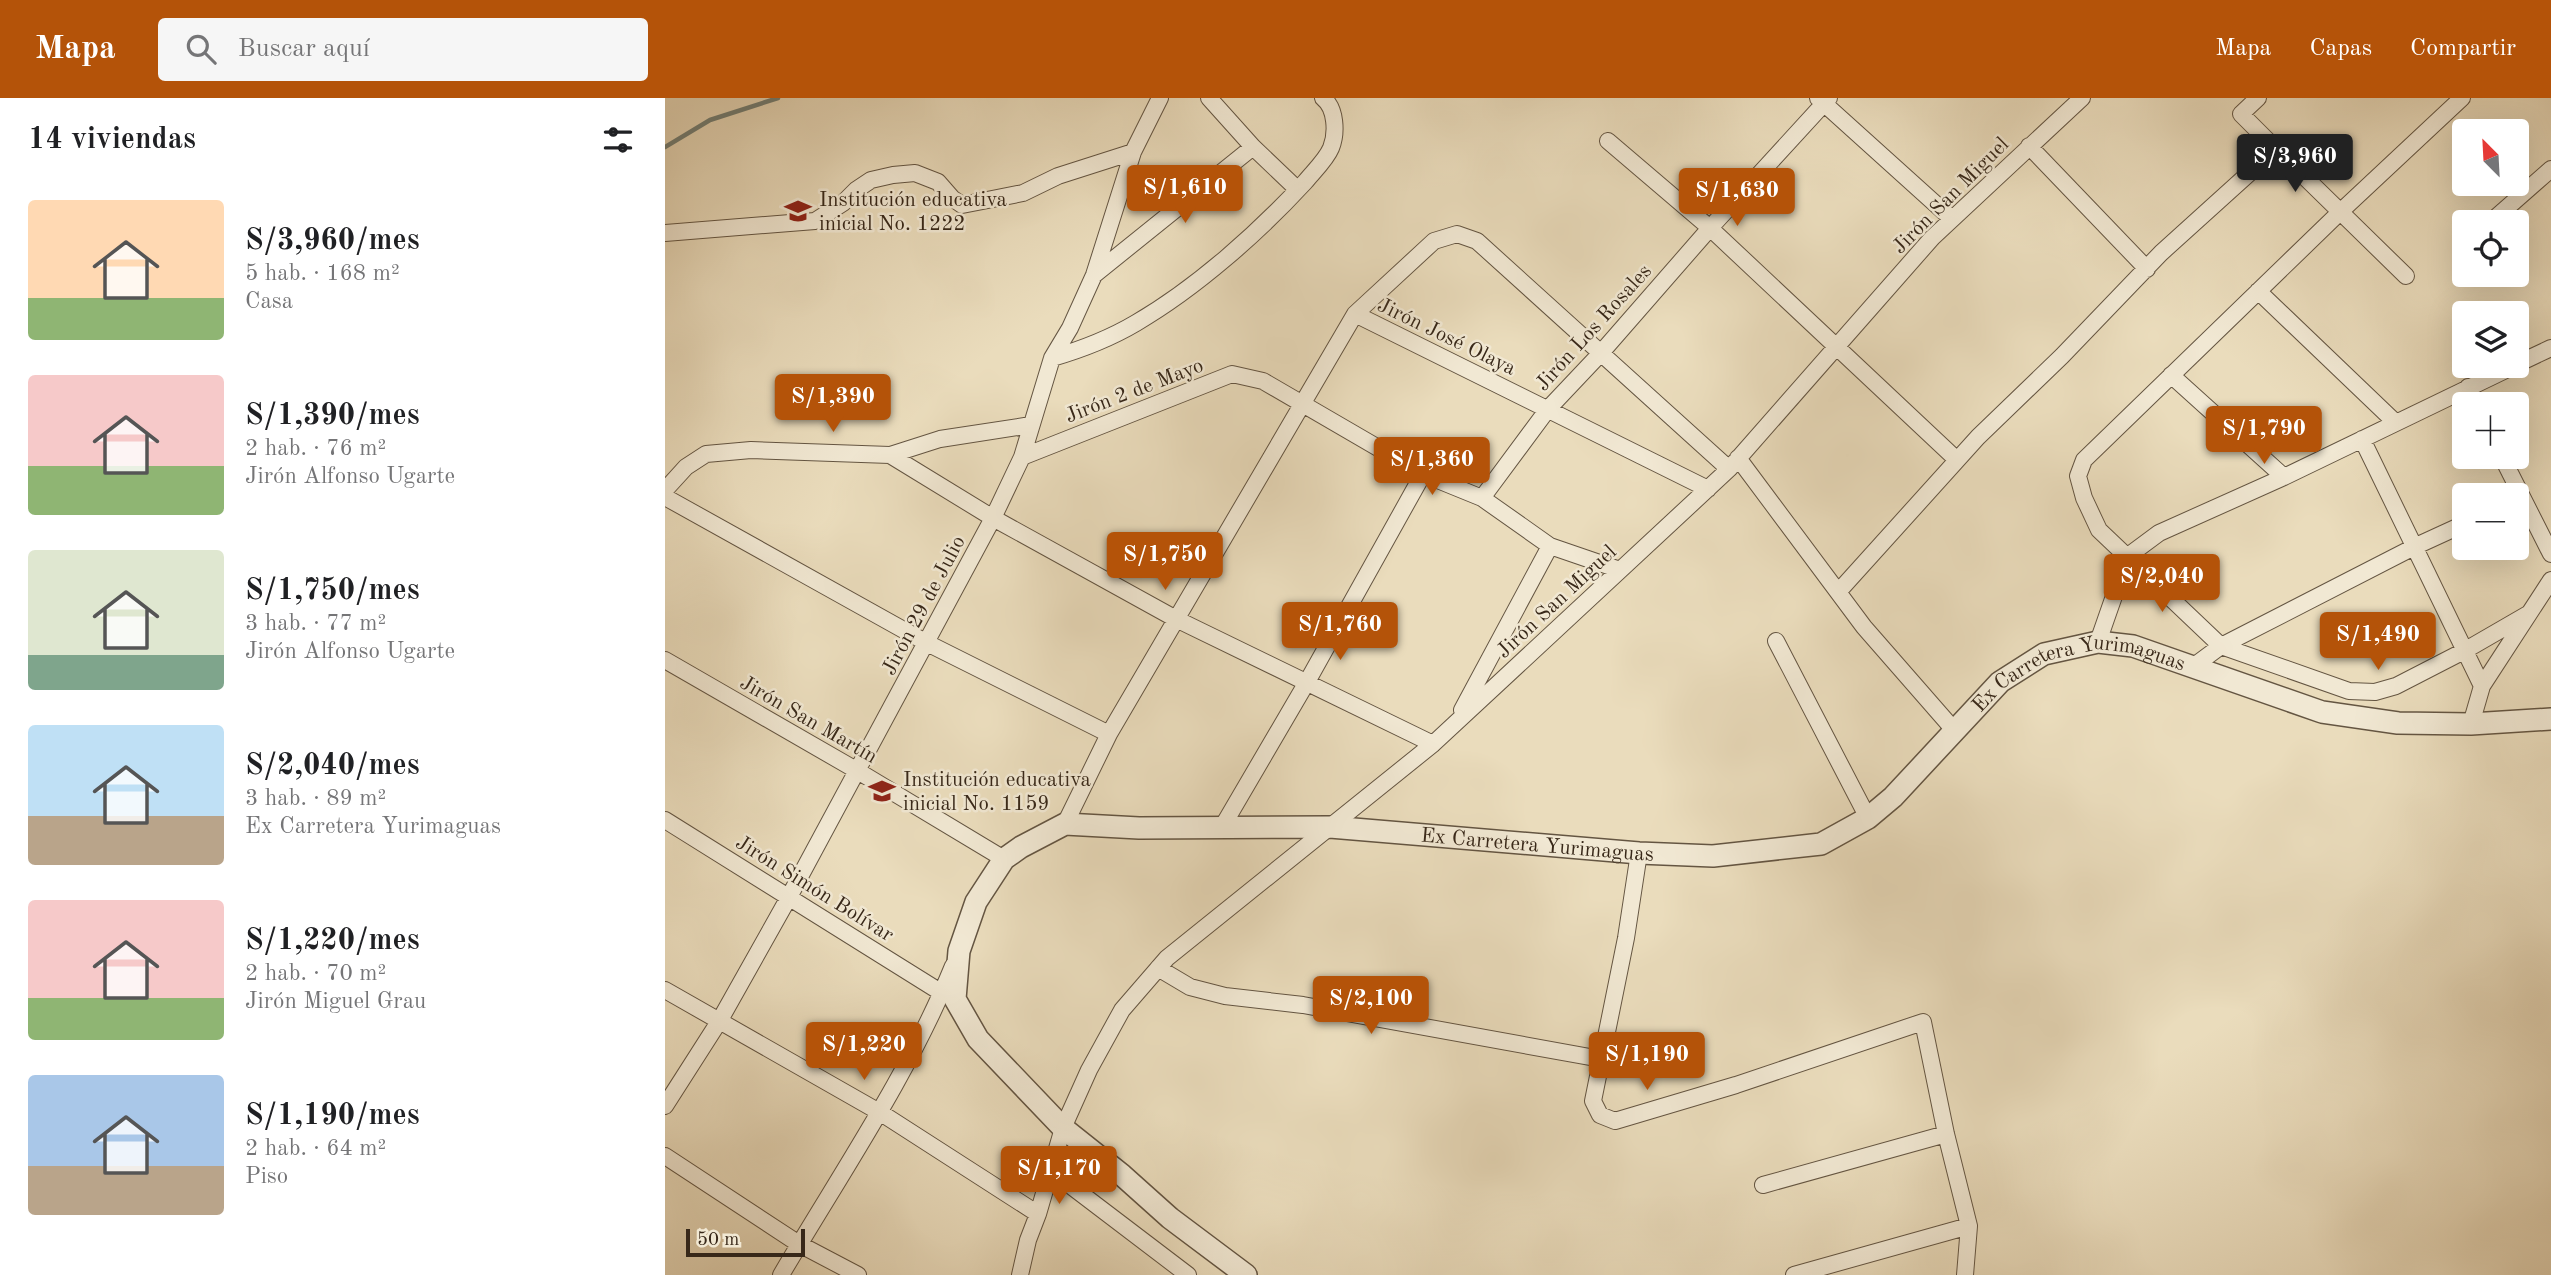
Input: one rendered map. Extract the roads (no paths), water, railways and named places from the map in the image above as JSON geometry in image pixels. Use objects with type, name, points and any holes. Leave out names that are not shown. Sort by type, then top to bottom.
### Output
[{"type":"street","name":"Jirón 29 de Julio","points":[[665,1106],[720,1020],[789,897],[993,518],[1022,457],[1052,358],[1070,328],[1094,275],[1133,152],[1160,98]]},
{"type":"street","points":[[1209,98],[1297,189]]},
{"type":"street","points":[[1052,358],[1093,346],[1138,322],[1187,288],[1231,252],[1297,189],[1331,148],[1335,122],[1327,100],[1323,98]]},
{"type":"street","points":[[2258,98],[2241,114],[2406,276]]},
{"type":"street","points":[[2462,98],[2084,460],[2078,476],[2084,498],[2099,530],[2221,646],[2349,691],[2375,692],[2396,686],[2528,614]]},
{"type":"street","points":[[1823,100],[1951,218]]},
{"type":"street","name":"Jirón Los Rosales","points":[[1482,498],[1548,409],[1600,354],[1823,100]]},
{"type":"street","name":"Jirón San Miguel","points":[[1020,1275],[1028,1240],[1063,1128],[1089,1070],[1122,1010],[1158,968],[1433,744],[1708,489],[1734,464],[1951,218],[2029,146],[2071,101]]},
{"type":"street","points":[[1608,141],[1710,228],[1957,460]]},
{"type":"street","points":[[2029,146],[2147,269]]},
{"type":"street","points":[[1094,275],[1254,147]]},
{"type":"street","points":[[1839,591],[1957,460],[2161,253],[2276,149]]},
{"type":"street","points":[[665,233],[815,221],[871,180],[893,175],[915,173],[938,182],[962,205],[1023,193],[1058,176],[1133,152]]},
{"type":"street","points":[[2504,210],[2551,169]]},
{"type":"street","points":[[781,1275],[881,1113],[942,993],[976,902],[1004,859],[1065,824],[1109,734],[1355,314],[1434,241],[1457,234],[1477,241],[1600,354],[1734,464],[1839,591],[1864,627],[1954,730]]},
{"type":"street","points":[[2258,291],[2396,422]]},
{"type":"street","name":"Jirón José Olaya","points":[[1355,314],[1708,489]]},
{"type":"street","points":[[2529,358],[2551,348]]},
{"type":"street","name":"Jirón 2 de Mayo","points":[[1022,457],[1232,374],[1263,381],[1423,474],[1482,498],[1550,546],[1620,570]]},
{"type":"street","points":[[2171,375],[2284,477]]},
{"type":"street","points":[[2098,642],[2128,556],[2158,533],[2284,477],[2487,378]]},
{"type":"street","points":[[2468,387],[2471,392]]},
{"type":"street","points":[[665,490],[686,467],[706,454],[751,450],[890,454],[940,439],[1031,425]]},
{"type":"street","points":[[2362,439],[2482,686]]},
{"type":"street","points":[[890,454],[993,518],[1176,620],[1433,744]]},
{"type":"street","points":[[1221,829],[1423,474]]},
{"type":"street","points":[[665,497],[927,643],[1109,734]]},
{"type":"street","points":[[2529,511],[2544,528],[2551,554]]},
{"type":"street","points":[[2194,666],[2221,646],[2452,530]]},
{"type":"street","points":[[1456,722],[1550,546]]},
{"type":"street","points":[[2471,724],[2482,686],[2551,580]]},
{"type":"street","points":[[1776,641],[1868,818]]},
{"type":"street","name":"Ex Carretera Yurimaguas","points":[[1065,824],[1221,829],[1330,827],[1639,853],[1713,856],[1821,844],[1868,818],[1893,797],[2000,682],[2043,654],[2098,642],[2133,646],[2322,712],[2398,723],[2471,724],[2551,719]]},
{"type":"street","name":"Jirón San Martín","points":[[665,660],[1004,859]]},
{"type":"street","name":"Jirón Simón Bolívar","points":[[665,820],[942,993]]},
{"type":"street","points":[[1639,853],[1626,938],[1593,1101],[1600,1115],[1615,1121],[1736,1085],[1923,1022],[1946,1135],[1969,1226],[1965,1275]]},
{"type":"street","points":[[959,951],[954,985],[955,999],[978,1039],[1063,1128],[1170,1218],[1246,1275]]},
{"type":"street","points":[[1158,968],[1190,987],[1225,996],[1303,1005],[1601,1059]]},
{"type":"street","points":[[665,990],[881,1113],[1038,1214]]},
{"type":"street","points":[[1763,1185],[1946,1135]]},
{"type":"street","points":[[665,1156],[799,1244],[858,1275]]},
{"type":"street","points":[[1050,1170],[1188,1275]]},
{"type":"street","points":[[1794,1275],[1969,1226]]},
{"type":"waterway","points":[[665,147],[710,120],[778,98]]},
{"type":"place","name":"Institución educativa inicial No. 1222","points":[[798,211]]},
{"type":"place","name":"Institución educativa inicial No. 1159","points":[[882,791]]}]
